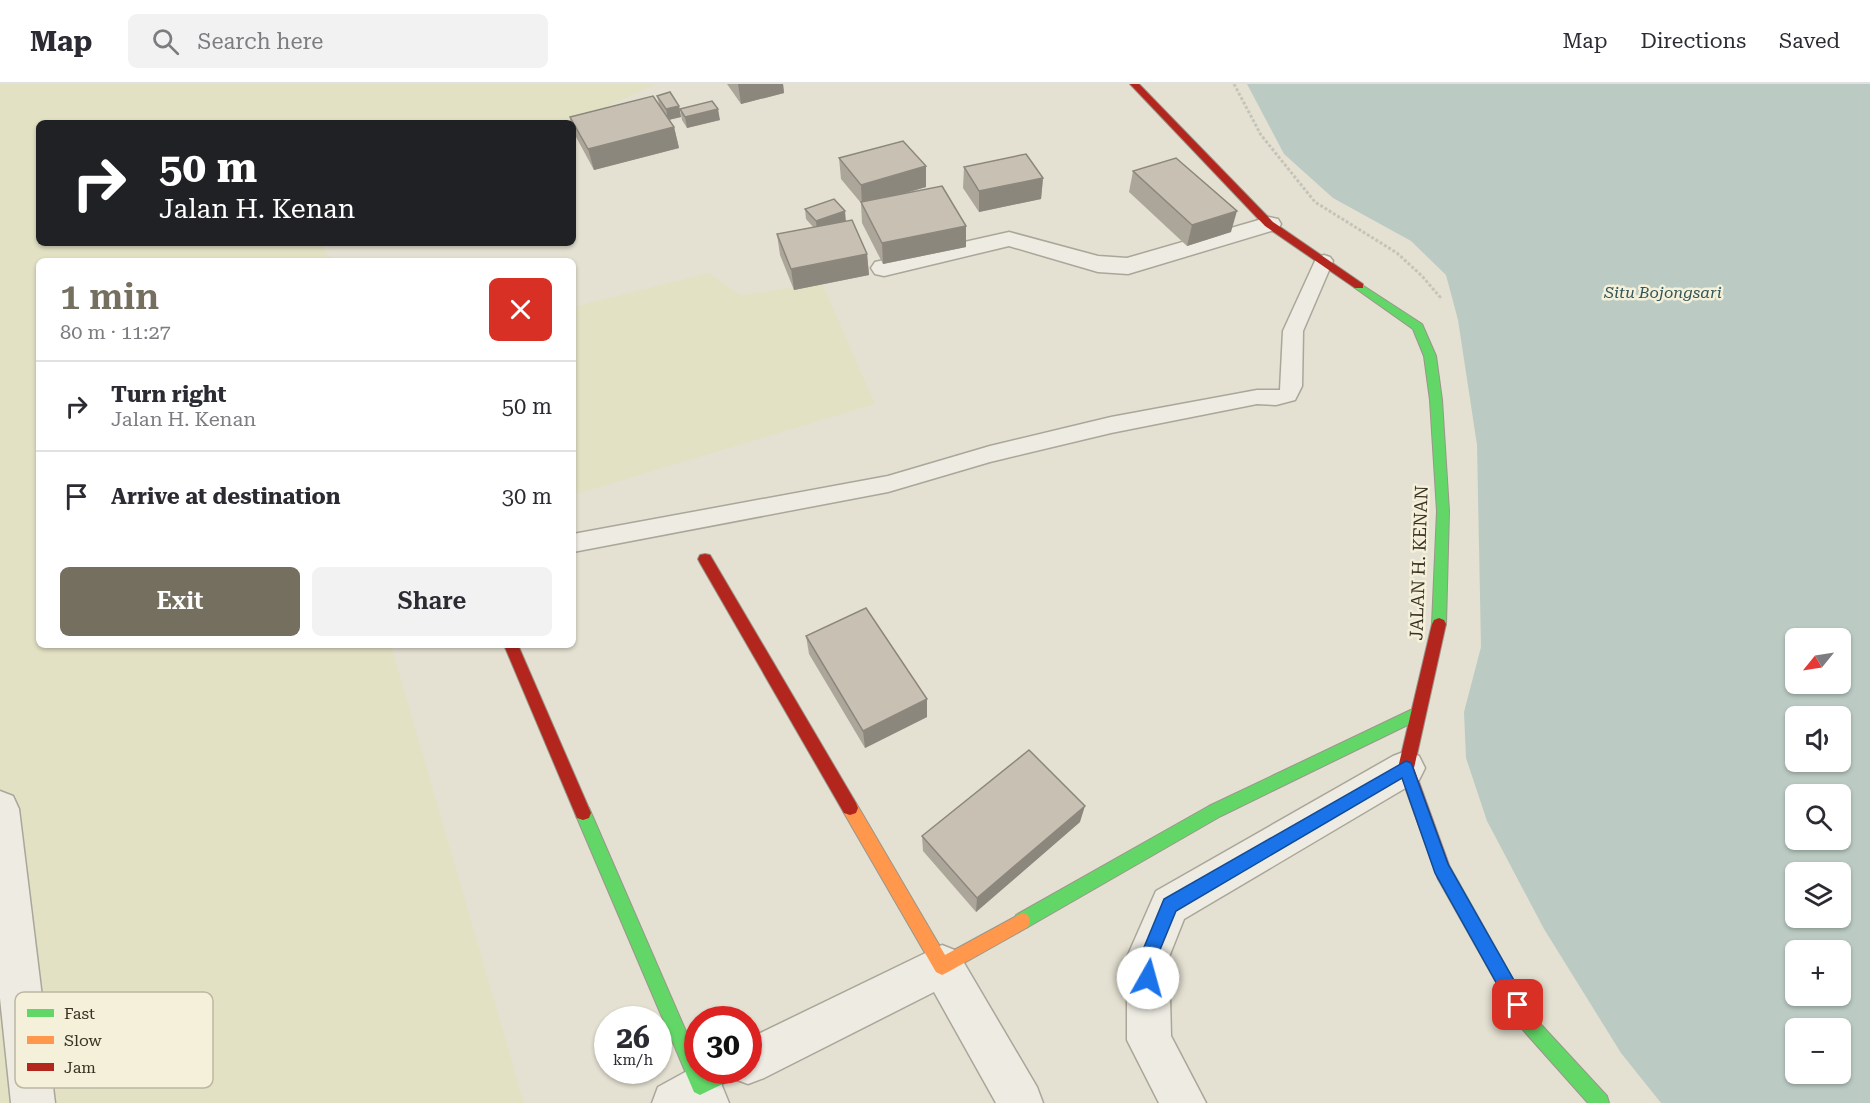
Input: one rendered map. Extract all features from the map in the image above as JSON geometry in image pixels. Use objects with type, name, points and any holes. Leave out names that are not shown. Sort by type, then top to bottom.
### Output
[{"type":"street","points":[[1134,84],[1269,224],[1418,327]]},
{"type":"street","points":[[884,268],[1009,239],[1108,267],[1128,266],[1269,224]]},
{"type":"street","name":"JALAN H. KENAN","points":[[1406,768],[1439,632],[1443,512],[1436,400],[1430,356],[1418,327]]},
{"type":"street","points":[[705,559],[1021,1103]]},
{"type":"street","points":[[512,648],[703,1091]]},
{"type":"street","points":[[762,1055],[942,966],[1215,811],[1419,712]]},
{"type":"street","points":[[1184,1103],[1149,1040],[1148,957],[1170,905],[1406,768],[1441,868],[1529,1024],[1600,1103]]},
{"type":"street","points":[[0,809],[21,992]]},
{"type":"street","points":[[31,1088],[33,1103]]},
{"type":"lane","points":[[576,542],[888,484],[990,454],[1111,425],[1238,400],[1284,397],[1288,395],[1292,386],[1293,331],[1324,261]]},
{"type":"path","points":[[1234,84],[1261,135],[1315,202],[1397,254],[1440,297],[1435,316],[1418,327]]},
{"type":"green space","points":[[0,84],[657,84],[576,120],[36,120],[36,246],[325,246],[323,247],[331,258],[36,258],[36,648],[392,648],[524,1103],[0,1103]]},
{"type":"green space","points":[[709,273],[741,295],[822,283],[875,404],[576,494],[577,306]]},
{"type":"water","name":"Situ Bojongsari","points":[[1247,84],[1870,84],[1870,1103],[1661,1103],[1621,1053],[1544,929],[1487,821],[1466,758],[1464,712],[1481,647],[1477,445],[1458,320],[1446,275],[1411,241],[1333,198],[1284,154]]},
{"type":"building","points":[[670,92],[679,106],[666,109],[657,96]]},
{"type":"building","points":[[653,96],[674,127],[588,149],[576,128],[576,120],[572,120],[570,117]]},
{"type":"building","points":[[712,101],[718,109],[685,117],[680,109]]},
{"type":"building","points":[[903,141],[926,166],[861,185],[839,158]]},
{"type":"building","points":[[1026,154],[1043,178],[979,191],[964,167]]},
{"type":"building","points":[[1176,158],[1237,211],[1192,225],[1133,171]]},
{"type":"building","points":[[942,186],[966,226],[882,243],[861,202]]},
{"type":"building","points":[[834,199],[845,211],[816,221],[805,209]]},
{"type":"building","points":[[852,220],[867,254],[791,269],[777,234]]},
{"type":"building","points":[[866,608],[927,699],[863,731],[806,636]]},
{"type":"building","points":[[1029,750],[1085,806],[977,898],[922,836]]},
{"type":"traffic: fast","points":[[1359,286],[1418,327],[1430,356],[1436,400],[1443,511],[1439,624]]},
{"type":"traffic: fast","points":[[1022,921],[1215,811],[1419,712]]},
{"type":"traffic: fast","points":[[583,813],[684,1049]]},
{"type":"traffic: fast","points":[[1444,873],[1529,1024],[1600,1103]]},
{"type":"traffic: fast","points":[[699,1084],[700,1086],[704,1084]]},
{"type":"traffic: slow","points":[[850,808],[942,966],[1022,921]]},
{"type":"traffic: jam","points":[[1134,84],[1269,224],[1359,286]]},
{"type":"traffic: jam","points":[[705,559],[850,808]]},
{"type":"traffic: jam","points":[[1439,624],[1406,768],[1444,873]]},
{"type":"traffic: jam","points":[[512,648],[583,813]]},
{"type":"route","points":[[1148,978],[1148,957],[1170,905],[1406,768],[1441,868],[1518,1005]]}]
